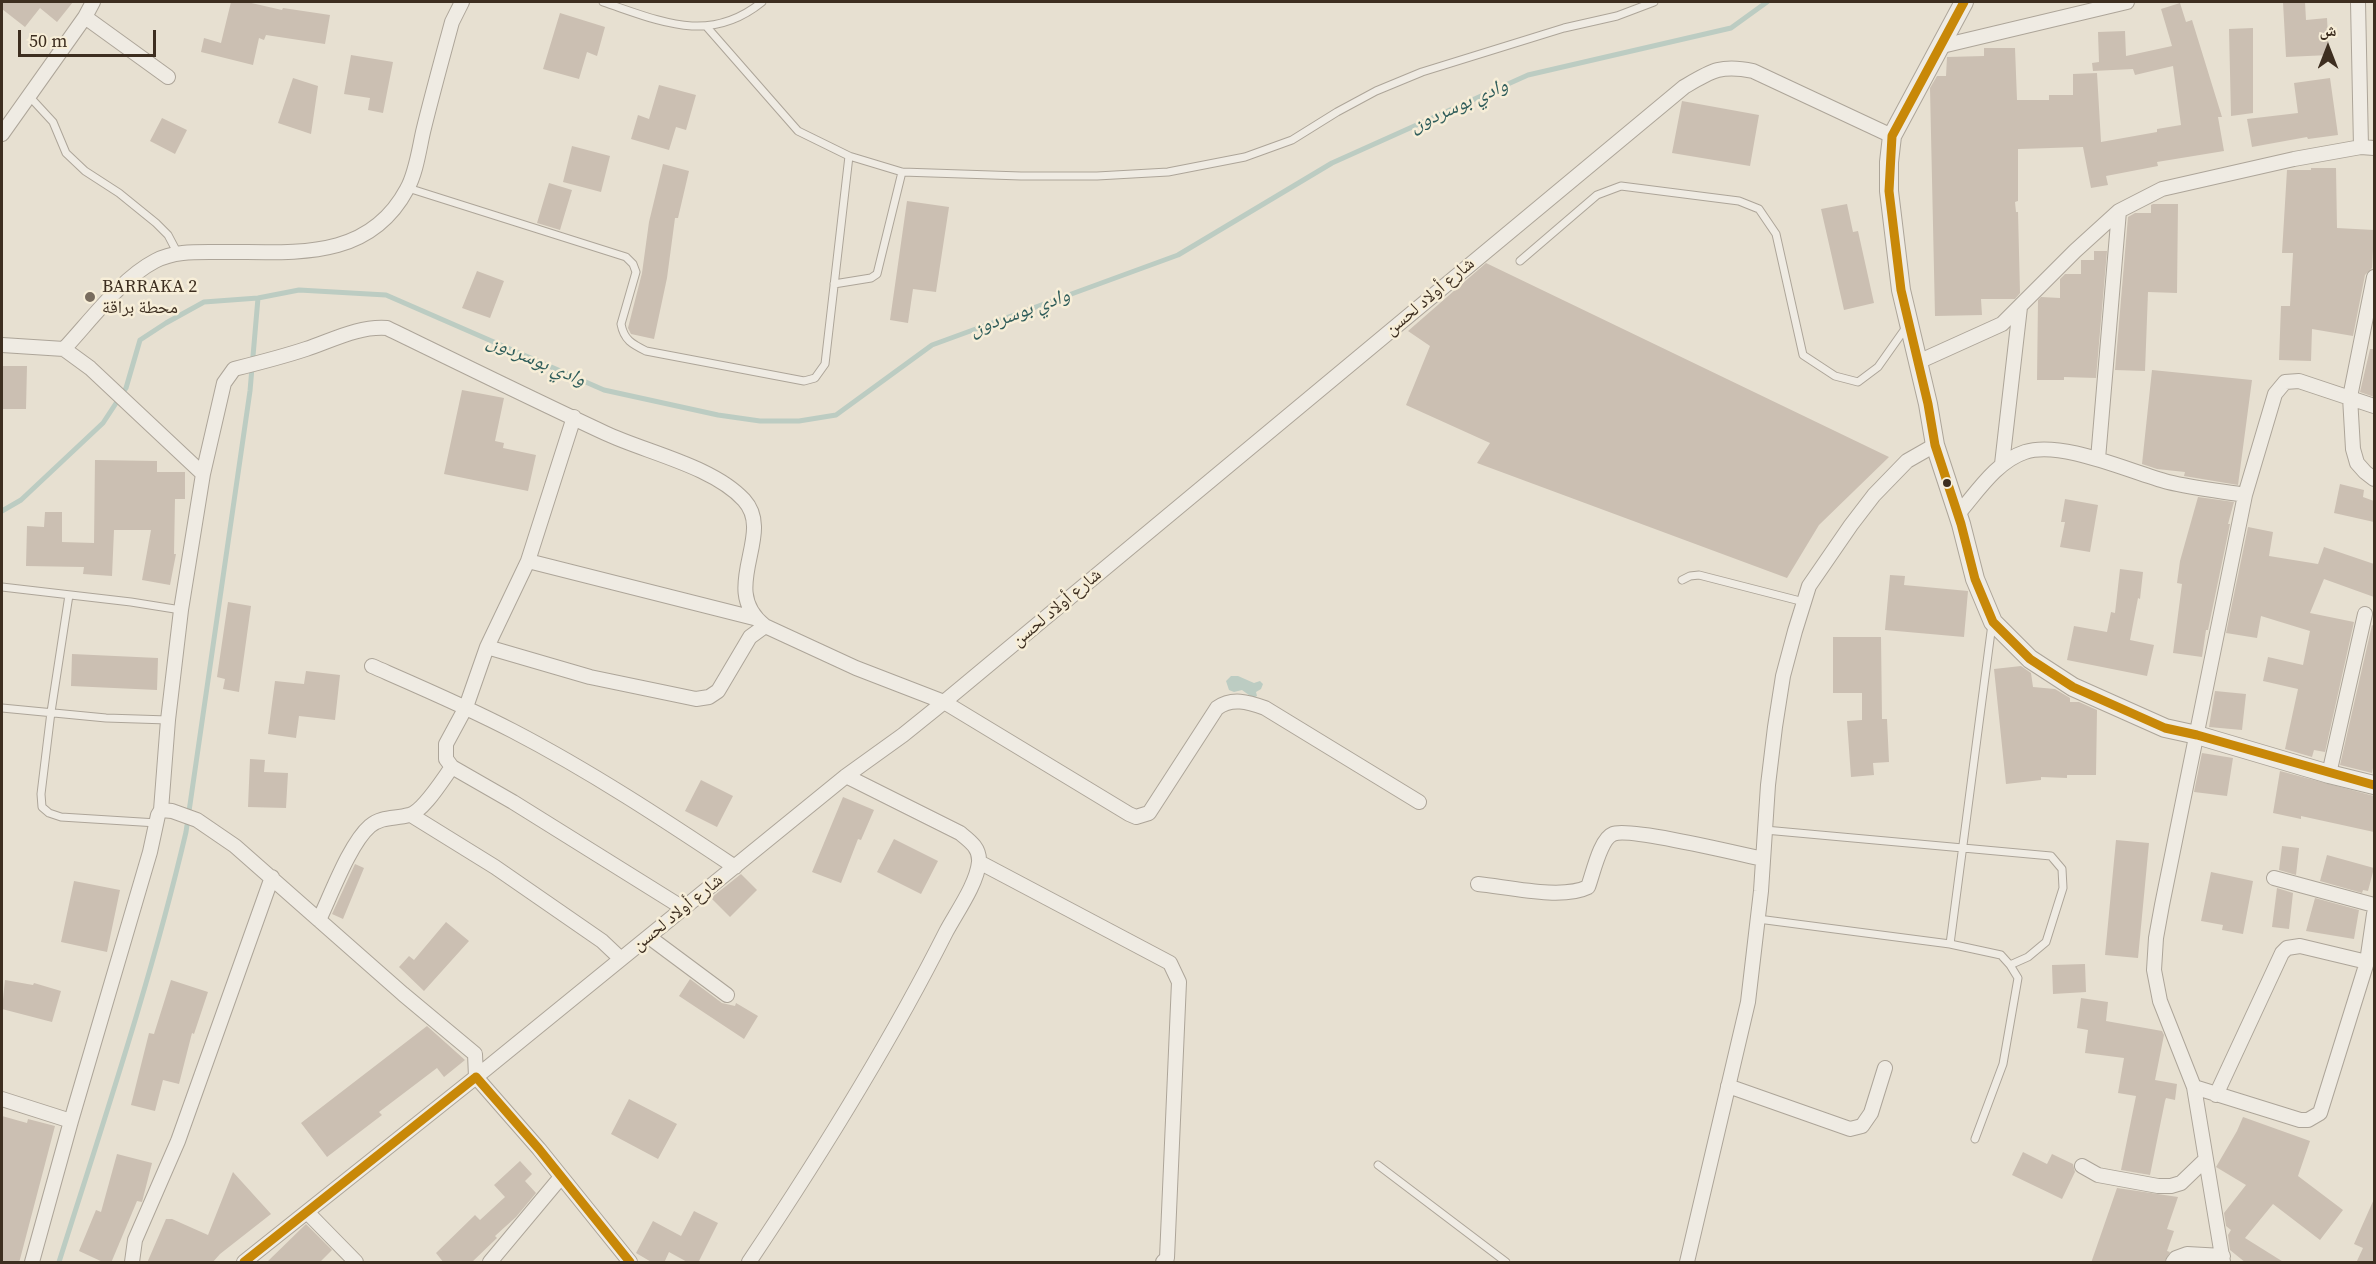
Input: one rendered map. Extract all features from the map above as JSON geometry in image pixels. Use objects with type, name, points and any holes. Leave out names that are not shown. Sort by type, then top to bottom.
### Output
[{"type":"street","points":[[2,134],[85,17],[93,2]]},
{"type":"street","points":[[64,349],[128,278],[156,260],[178,254],[322,250],[346,244],[368,233],[386,219],[408,188],[452,22],[462,2]]},
{"type":"street","points":[[1964,2],[1892,136],[1889,162],[1892,234],[1901,290],[1928,404],[1935,445],[1958,514],[1974,579],[1993,622],[2031,659],[2073,687],[2165,728],[2374,785]]},
{"type":"street","points":[[1942,46],[2127,2]]},
{"type":"street","points":[[1918,362],[2002,324],[2119,211],[2162,189],[2294,159],[2368,148],[2358,2]]},
{"type":"street","points":[[85,17],[168,77]]},
{"type":"street","name":"شارع أولاد لحسن","points":[[244,1263],[846,776],[944,702],[1684,87],[1715,70],[1731,67],[1753,71],[1892,136]]},
{"type":"street","points":[[2098,459],[2119,211]]},
{"type":"street","points":[[2374,277],[2350,397],[2357,463],[2374,479]]},
{"type":"street","points":[[2002,464],[2020,307]]},
{"type":"street","points":[[32,1263],[159,816],[181,610],[203,474],[224,383],[234,369],[267,362],[354,331],[372,327],[387,328],[605,433],[700,471],[745,501],[752,518],[753,539],[745,597],[749,610],[760,622]]},
{"type":"street","points":[[2,345],[64,349],[90,368],[203,474]]},
{"type":"street","points":[[2173,1263],[2176,1258],[2187,1254],[2223,1259],[2194,1087],[2160,1001],[2154,970],[2156,938],[2162,905],[2245,495],[2275,394],[2285,382],[2300,381],[2374,406]]},
{"type":"street","points":[[574,417],[528,561],[487,647],[466,707],[446,744],[446,759],[452,767],[513,802],[683,908]]},
{"type":"street","points":[[1687,1263],[1748,1002],[1758,919],[1768,785],[1783,676],[1804,602],[1814,578],[1874,495],[1907,461],[1935,445]]},
{"type":"street","points":[[1958,514],[2002,464],[2024,452],[2043,449],[2098,459],[2168,482],[2245,495]]},
{"type":"street","points":[[528,561],[760,622],[856,668],[944,702],[1120,810],[1136,817],[1149,813],[1155,806],[1217,708],[1224,703],[1236,701],[1249,702],[1265,708],[1419,802]]},
{"type":"street","points":[[2329,774],[2365,614]]},
{"type":"street","points":[[487,647],[590,677],[696,699],[709,698],[718,691],[760,622]]},
{"type":"street","points":[[372,666],[466,707],[569,763],[667,822],[735,867]]},
{"type":"street","points":[[319,920],[354,848],[370,826],[381,819],[411,815],[425,803],[452,767]]},
{"type":"street","points":[[749,1263],[855,1097],[967,894],[979,862],[973,843],[960,833],[846,776]]},
{"type":"street","points":[[159,816],[179,813],[197,820],[235,846],[403,994],[475,1054],[476,1077],[630,1263]]},
{"type":"street","points":[[411,815],[495,867],[602,941],[621,959]]},
{"type":"street","points":[[1478,884],[1563,893],[1578,892],[1588,887],[1603,845],[1606,839],[1614,833],[1637,833],[1763,859]]},
{"type":"street","points":[[979,862],[1170,963],[1179,982],[1167,1258],[1163,1263]]},
{"type":"street","points":[[132,1263],[135,1240],[178,1141],[233,981],[272,877]]},
{"type":"street","points":[[2274,878],[2374,905]]},
{"type":"street","points":[[2194,1087],[2300,1120],[2308,1120],[2320,1113],[2367,962],[2374,914]]},
{"type":"street","points":[[649,937],[727,995]]},
{"type":"street","points":[[2216,1095],[2282,952],[2287,948],[2300,946],[2367,962]]},
{"type":"street","points":[[1728,1086],[1850,1129],[1862,1126],[1871,1113],[1885,1068]]},
{"type":"street","points":[[2,1099],[71,1121]]},
{"type":"street","points":[[2082,1166],[2098,1175],[2158,1186],[2171,1186],[2181,1183],[2206,1159]]},
{"type":"street","points":[[490,1263],[561,1177]]},
{"type":"street","points":[[308,1212],[356,1263]]},
{"type":"street","points":[[1691,1245],[1694,1263]]},
{"type":"lane","points":[[603,2],[669,24],[691,27],[706,26],[746,14],[762,2]]},
{"type":"lane","points":[[706,26],[798,131],[849,156],[902,172],[1097,176],[1168,172],[1245,158],[1292,140],[1376,91],[1422,72],[1564,28],[1617,16],[1654,2]]},
{"type":"lane","points":[[29,96],[52,122],[66,153],[85,171],[119,193],[156,223],[168,235],[178,254]]},
{"type":"lane","points":[[408,188],[626,257],[633,264],[636,272],[621,324],[629,343],[646,351],[804,381],[816,378],[825,364],[849,156]]},
{"type":"lane","points":[[834,284],[872,278],[878,274],[902,172]]},
{"type":"lane","points":[[1520,261],[1597,195],[1621,186],[1739,201],[1760,209],[1776,234],[1803,355],[1834,376],[1858,382],[1878,367],[1909,324]]},
{"type":"lane","points":[[1682,580],[1700,575],[1804,602]]},
{"type":"lane","points":[[2,587],[181,610]]},
{"type":"lane","points":[[69,595],[51,712],[41,794],[42,803],[45,810],[61,817],[159,816]]},
{"type":"lane","points":[[1950,944],[1993,622]]},
{"type":"lane","points":[[2,708],[168,720]]},
{"type":"lane","points":[[1766,830],[2051,856],[2062,869],[2063,888],[2046,942],[2028,957],[2010,965]]},
{"type":"lane","points":[[1758,919],[1950,944],[2001,955],[2018,978],[2004,1064],[1974,1139]]},
{"type":"lane","points":[[1378,1165],[1506,1263]]},
{"type":"shaded area","points":[[1231,676],[1238,676],[1254,683],[1260,681],[1263,684],[1256,692],[1257,696],[1253,698],[1242,690],[1234,692],[1229,690],[1226,681]]},
{"type":"building","points":[[2,2],[73,2],[57,22],[40,8],[25,27],[2,9]]},
{"type":"building","points":[[231,2],[247,2],[282,10],[283,8],[330,15],[325,44],[266,35],[264,40],[259,38],[253,65],[201,52],[204,38],[221,43]]},
{"type":"building","points":[[2283,2],[2305,2],[2306,20],[2327,18],[2329,55],[2286,57]]},
{"type":"building","points":[[2180,3],[2186,22],[2192,20],[2222,117],[2218,117],[2224,151],[2157,162],[2158,166],[2106,176],[2108,185],[2091,188],[2083,147],[2018,149],[2018,201],[2015,202],[2016,212],[2018,212],[2020,293],[2015,299],[1981,299],[1982,315],[1935,316],[1930,88],[1937,76],[1946,76],[1947,57],[1984,56],[1984,48],[2015,48],[2017,100],[2049,100],[2049,95],[2073,95],[2073,74],[2097,73],[2101,142],[2157,132],[2157,129],[2181,125],[2173,66],[2135,75],[2133,69],[2093,71],[2092,63],[2099,62],[2098,32],[2125,31],[2126,56],[2172,46],[2161,9]]},
{"type":"building","points":[[560,13],[605,27],[597,56],[587,52],[579,79],[543,69]]},
{"type":"building","points":[[2253,28],[2253,113],[2231,116],[2229,29]]},
{"type":"building","points":[[351,55],[393,62],[383,113],[368,110],[370,98],[344,94]]},
{"type":"building","points":[[293,78],[318,86],[311,134],[278,123]]},
{"type":"building","points":[[2330,78],[2338,135],[2308,139],[2307,137],[2252,147],[2247,119],[2298,113],[2294,83]]},
{"type":"building","points":[[659,85],[696,95],[686,130],[676,127],[669,150],[631,139],[638,115],[649,119]]},
{"type":"building","points":[[1682,101],[1759,115],[1750,166],[1672,153]]},
{"type":"building","points":[[162,118],[187,130],[175,154],[150,141]]},
{"type":"building","points":[[572,146],[610,156],[601,192],[563,182]]},
{"type":"building","points":[[663,164],[689,171],[678,218],[675,218],[667,278],[654,339],[631,334],[628,328],[642,273],[649,222]]},
{"type":"building","points":[[2311,168],[2336,168],[2337,228],[2374,230],[2372,268],[2365,275],[2353,336],[2312,329],[2311,361],[2279,360],[2281,306],[2290,306],[2293,253],[2282,253],[2287,170],[2311,170]]},
{"type":"building","points":[[549,183],[572,190],[560,230],[537,223]]},
{"type":"building","points":[[907,201],[949,207],[936,292],[913,289],[908,323],[890,320]]},
{"type":"building","points":[[1847,204],[1853,232],[1858,231],[1874,303],[1844,310],[1821,209]]},
{"type":"building","points":[[2153,204],[2178,204],[2177,293],[2148,292],[2145,371],[2115,370],[2128,217],[2135,213],[2151,213]]},
{"type":"building","points":[[2094,251],[2107,251],[2096,378],[2064,377],[2064,380],[2037,380],[2038,300],[2041,297],[2060,298],[2060,279],[2065,274],[2081,274],[2081,260],[2094,260]]},
{"type":"building","points":[[1486,263],[1889,457],[1819,525],[1787,578],[1477,463],[1490,443],[1406,405],[1430,346],[1408,331]]},
{"type":"building","points":[[477,271],[504,281],[490,318],[462,308]]},
{"type":"building","points":[[2370,349],[2374,349],[2374,397],[2360,392]]},
{"type":"building","points":[[2,366],[27,366],[26,409],[2,409]]},
{"type":"building","points":[[2152,370],[2252,380],[2238,485],[2184,476],[2185,472],[2157,469],[2142,464]]},
{"type":"building","points":[[462,390],[504,398],[495,441],[504,443],[503,448],[536,455],[528,491],[444,474]]},
{"type":"building","points":[[95,460],[157,461],[157,472],[185,472],[185,499],[175,499],[174,554],[176,554],[170,585],[142,580],[151,530],[114,530],[112,576],[83,574],[84,567],[26,566],[27,526],[44,527],[45,512],[62,512],[62,542],[94,543]]},
{"type":"building","points":[[2340,484],[2364,490],[2363,497],[2374,501],[2374,522],[2334,513]]},
{"type":"building","points":[[2198,497],[2234,502],[2202,657],[2173,653],[2182,584],[2177,583],[2180,561]]},
{"type":"building","points":[[2065,499],[2098,505],[2090,552],[2060,547],[2065,522],[2061,522]]},
{"type":"building","points":[[2248,527],[2273,532],[2269,556],[2318,564],[2324,547],[2374,564],[2374,597],[2324,579],[2310,613],[2354,622],[2325,752],[2314,750],[2312,757],[2285,749],[2298,689],[2263,681],[2268,657],[2303,665],[2310,631],[2261,616],[2257,638],[2226,633]]},
{"type":"building","points":[[2120,569],[2143,572],[2140,599],[2138,598],[2130,640],[2154,645],[2147,676],[2067,660],[2074,626],[2107,632],[2111,612],[2115,613]]},
{"type":"building","points":[[1890,575],[1905,576],[1904,585],[1968,591],[1964,637],[1885,630]]},
{"type":"building","points":[[228,602],[251,606],[239,692],[223,689],[225,679],[217,677]]},
{"type":"building","points":[[2372,625],[2374,626],[2374,763],[2372,773],[2340,765]]},
{"type":"building","points":[[1833,637],[1881,637],[1882,719],[1887,719],[1889,762],[1873,763],[1874,775],[1851,777],[1847,721],[1862,720],[1862,693],[1833,693]]},
{"type":"building","points":[[72,654],[158,658],[157,690],[71,686]]},
{"type":"building","points":[[2021,666],[2031,673],[2033,687],[2055,689],[2070,698],[2070,702],[2079,702],[2097,710],[2096,775],[2067,775],[2067,778],[2041,777],[2041,780],[2006,784],[1994,669]]},
{"type":"building","points":[[306,671],[340,675],[335,720],[299,716],[296,738],[268,734],[275,681],[304,684]]},
{"type":"building","points":[[2215,691],[2246,694],[2242,730],[2209,727]]},
{"type":"building","points":[[2202,753],[2233,758],[2227,796],[2194,792]]},
{"type":"building","points":[[250,759],[265,760],[264,772],[288,773],[286,808],[248,807]]},
{"type":"building","points":[[2280,771],[2374,796],[2374,832],[2301,816],[2301,819],[2273,813]]},
{"type":"building","points":[[701,780],[733,796],[717,827],[685,811]]},
{"type":"building","points":[[843,797],[874,810],[861,840],[858,839],[841,883],[812,872]]},
{"type":"building","points":[[894,839],[938,861],[921,894],[877,872]]},
{"type":"building","points":[[2116,840],[2149,843],[2138,958],[2105,955]]},
{"type":"building","points":[[2282,846],[2299,848],[2296,875],[2279,870]]},
{"type":"building","points":[[2327,855],[2374,868],[2368,891],[2363,890],[2362,893],[2320,881]]},
{"type":"building","points":[[355,864],[364,868],[343,919],[332,914]]},
{"type":"building","points":[[2211,872],[2253,881],[2243,934],[2222,930],[2223,925],[2201,921]]},
{"type":"building","points":[[741,874],[757,890],[730,917],[711,898]]},
{"type":"building","points":[[74,881],[120,890],[107,952],[61,942]]},
{"type":"building","points":[[2277,888],[2293,893],[2289,929],[2272,927]]},
{"type":"building","points":[[2315,898],[2359,910],[2354,939],[2306,931]]},
{"type":"building","points":[[446,922],[469,941],[424,991],[399,967],[409,956],[414,960]]},
{"type":"building","points":[[2085,964],[2086,992],[2053,994],[2052,965]]},
{"type":"building","points":[[690,979],[722,1003],[735,1006],[736,1003],[758,1016],[744,1039],[679,996]]},
{"type":"building","points":[[5,980],[33,985],[34,983],[61,991],[52,1022],[2,1009]]},
{"type":"building","points":[[171,980],[208,992],[194,1034],[192,1033],[179,1084],[163,1080],[155,1111],[131,1105],[149,1033],[154,1034]]},
{"type":"building","points":[[2081,998],[2108,1002],[2106,1021],[2162,1031],[2164,1035],[2155,1080],[2177,1084],[2175,1100],[2166,1098],[2165,1101],[2150,1175],[2121,1170],[2136,1096],[2118,1093],[2124,1058],[2085,1053],[2088,1030],[2077,1028]]},
{"type":"building","points":[[427,1026],[465,1060],[444,1077],[437,1068],[379,1112],[382,1115],[327,1157],[301,1123]]},
{"type":"building","points":[[629,1099],[677,1124],[658,1159],[611,1134]]},
{"type":"building","points":[[2,1116],[27,1123],[28,1119],[55,1126],[19,1263],[2,1263]]},
{"type":"building","points":[[2243,1117],[2310,1141],[2298,1176],[2343,1210],[2320,1240],[2273,1204],[2245,1238],[2285,1263],[2246,1263],[2230,1250],[2228,1235],[2231,1230],[2226,1226],[2224,1213],[2246,1185],[2216,1167]]},
{"type":"building","points":[[2023,1152],[2047,1164],[2052,1154],[2073,1164],[2075,1172],[2062,1199],[2012,1175]]},
{"type":"building","points":[[117,1154],[152,1163],[142,1202],[137,1201],[111,1263],[105,1263],[79,1251],[96,1210],[101,1212]]},
{"type":"building","points":[[520,1161],[532,1174],[525,1181],[536,1193],[516,1217],[495,1236],[497,1238],[471,1263],[444,1263],[436,1253],[475,1215],[480,1220],[505,1197],[494,1185]]},
{"type":"building","points":[[233,1172],[271,1214],[220,1254],[212,1263],[147,1263],[166,1219],[172,1219],[208,1235]]},
{"type":"building","points":[[2117,1188],[2178,1197],[2167,1229],[2174,1231],[2167,1251],[2170,1252],[2164,1263],[2091,1263]]},
{"type":"building","points":[[2374,1199],[2374,1263],[2356,1263],[2363,1248],[2354,1244]]},
{"type":"building","points":[[694,1211],[718,1223],[698,1263],[689,1263],[669,1252],[664,1263],[653,1263],[636,1253],[653,1221],[681,1236]]},
{"type":"building","points":[[306,1224],[332,1250],[319,1263],[266,1263]]},
{"type":"waterway","name":"وادي بوسردون","points":[[2,511],[21,500],[103,423],[126,388],[140,340],[204,302],[258,298],[299,290],[386,295],[604,390],[718,415],[760,421],[799,421],[836,415],[932,345],[1178,255],[1332,163],[1528,75],[1731,28],[1767,2]]},
{"type":"waterway","points":[[59,1262],[143,994],[186,832],[250,391],[258,298]]},
{"type":"transit line","points":[[1964,2],[1892,136],[1889,191],[1901,290],[1928,404],[1935,445],[1961,524],[1975,579],[1993,622],[2030,659],[2073,687],[2165,728],[2374,785]]},
{"type":"transit line","points":[[476,1077],[539,1149],[630,1262]]},
{"type":"transit line","points":[[244,1262],[476,1077]]},
{"type":"place","name":"BARRAKA 2 محطة براقة","points":[[90,297]]}]
